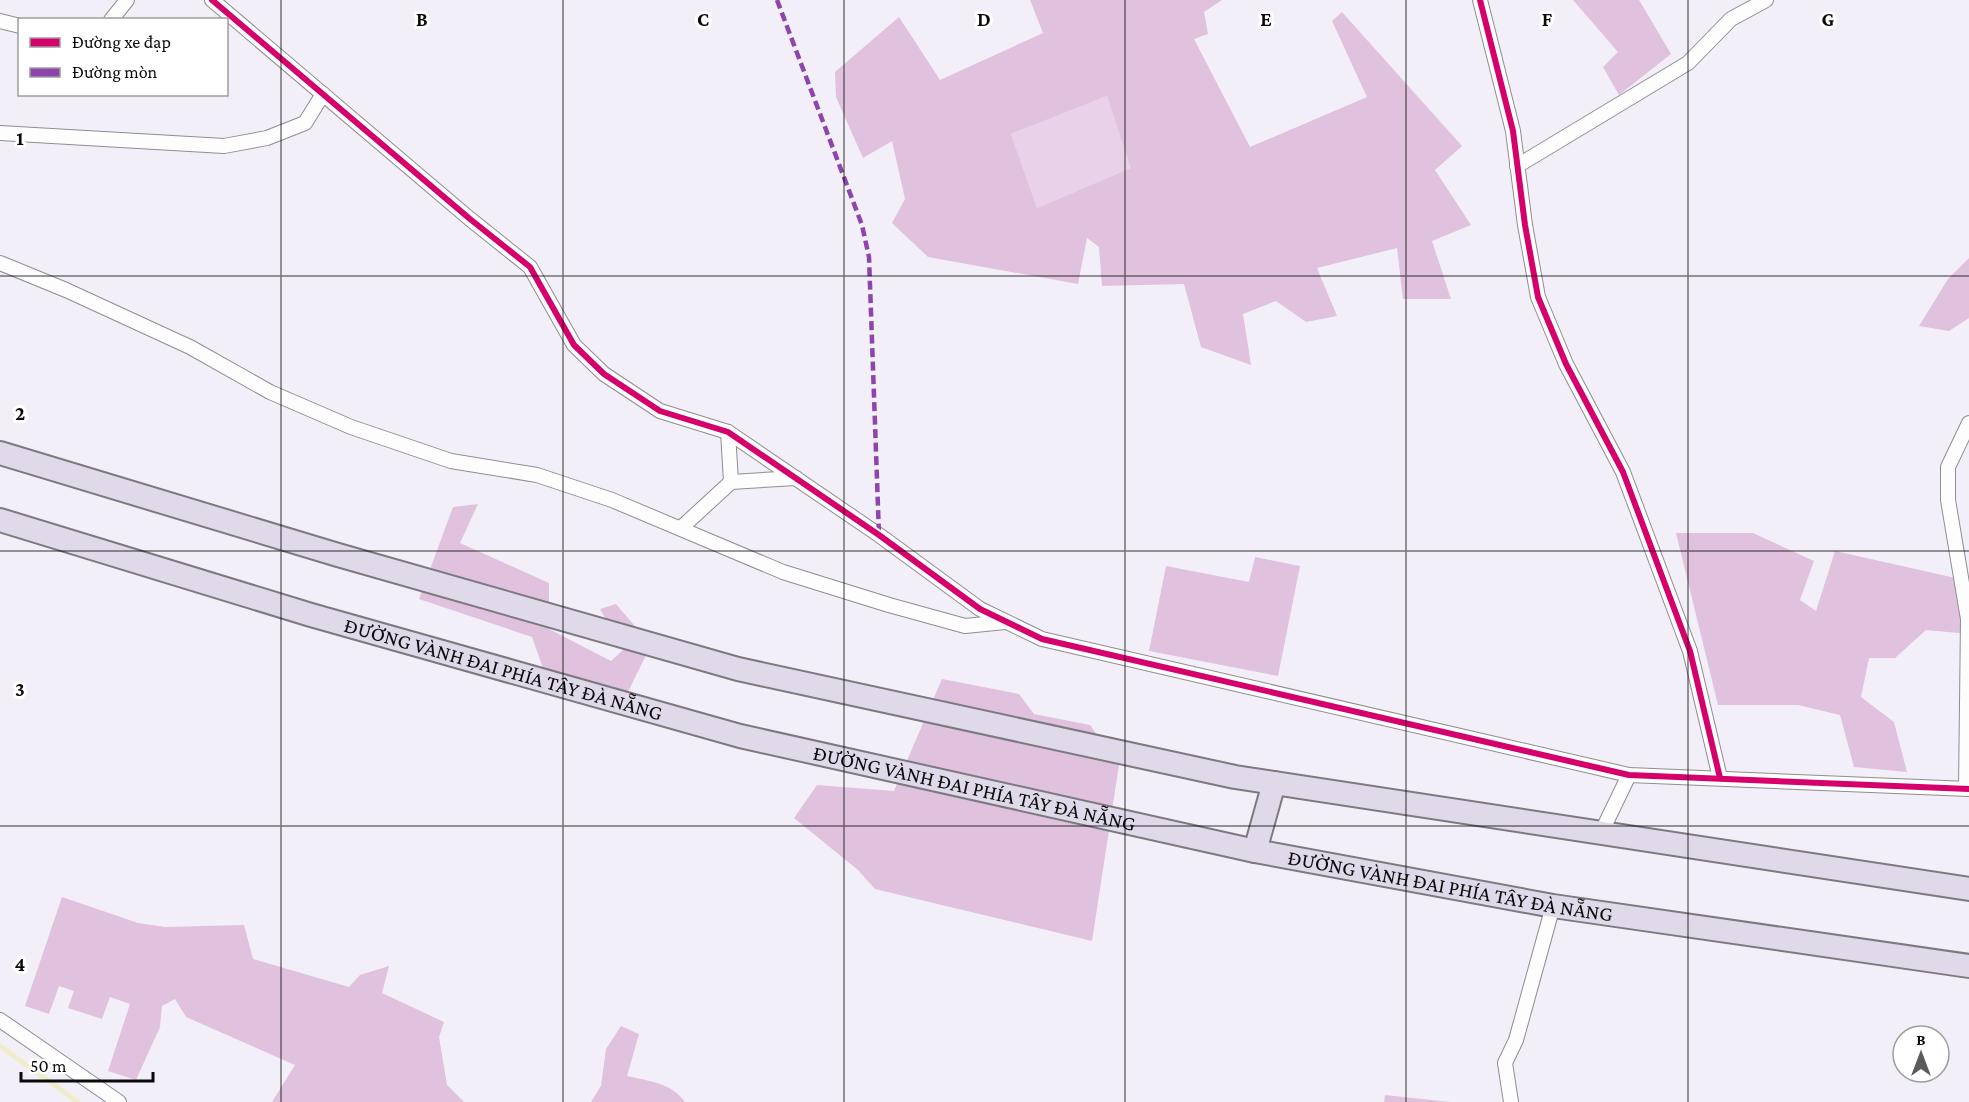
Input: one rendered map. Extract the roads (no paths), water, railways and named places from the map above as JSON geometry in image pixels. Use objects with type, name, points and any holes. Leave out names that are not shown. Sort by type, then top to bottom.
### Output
[{"type":"main road","points":[[0,453],[338,555],[738,669],[1274,783],[1969,889]]},
{"type":"main road","name":"ĐƯỜNG VÀNH ĐAI PHÍA TÂY ĐÀ NẴNG","points":[[0,520],[311,615],[740,736],[1254,851],[1553,906],[1969,966]]},
{"type":"main road","points":[[1254,851],[1274,783]]},
{"type":"street","points":[[113,18],[127,0]]},
{"type":"street","points":[[212,0],[470,219],[530,267],[574,345],[604,374],[660,411],[728,432],[879,535],[980,609],[1042,639],[1629,775],[1968,788],[1968,619],[1948,500],[1948,467],[1969,423]]},
{"type":"street","points":[[1480,0],[1513,131],[1525,225],[1538,297],[1566,364],[1623,472],[1690,651],[1720,778]]},
{"type":"street","points":[[1517,166],[1688,63],[1731,20],[1766,0]]},
{"type":"street","points":[[0,133],[224,147],[267,138],[304,123],[323,94]]},
{"type":"street","points":[[0,263],[66,290],[190,347],[270,392],[351,427],[451,461],[537,475],[612,500],[783,573],[889,605],[965,626],[1007,622]]},
{"type":"street","points":[[728,432],[731,482]]},
{"type":"street","points":[[681,528],[731,482],[796,478]]},
{"type":"street","points":[[1601,833],[1629,775]]},
{"type":"street","points":[[1511,1102],[1505,1063],[1516,1040],[1553,906]]},
{"type":"street","points":[[0,1020],[119,1102]]},
{"type":"waterway","points":[[0,1046],[78,1102]]}]
